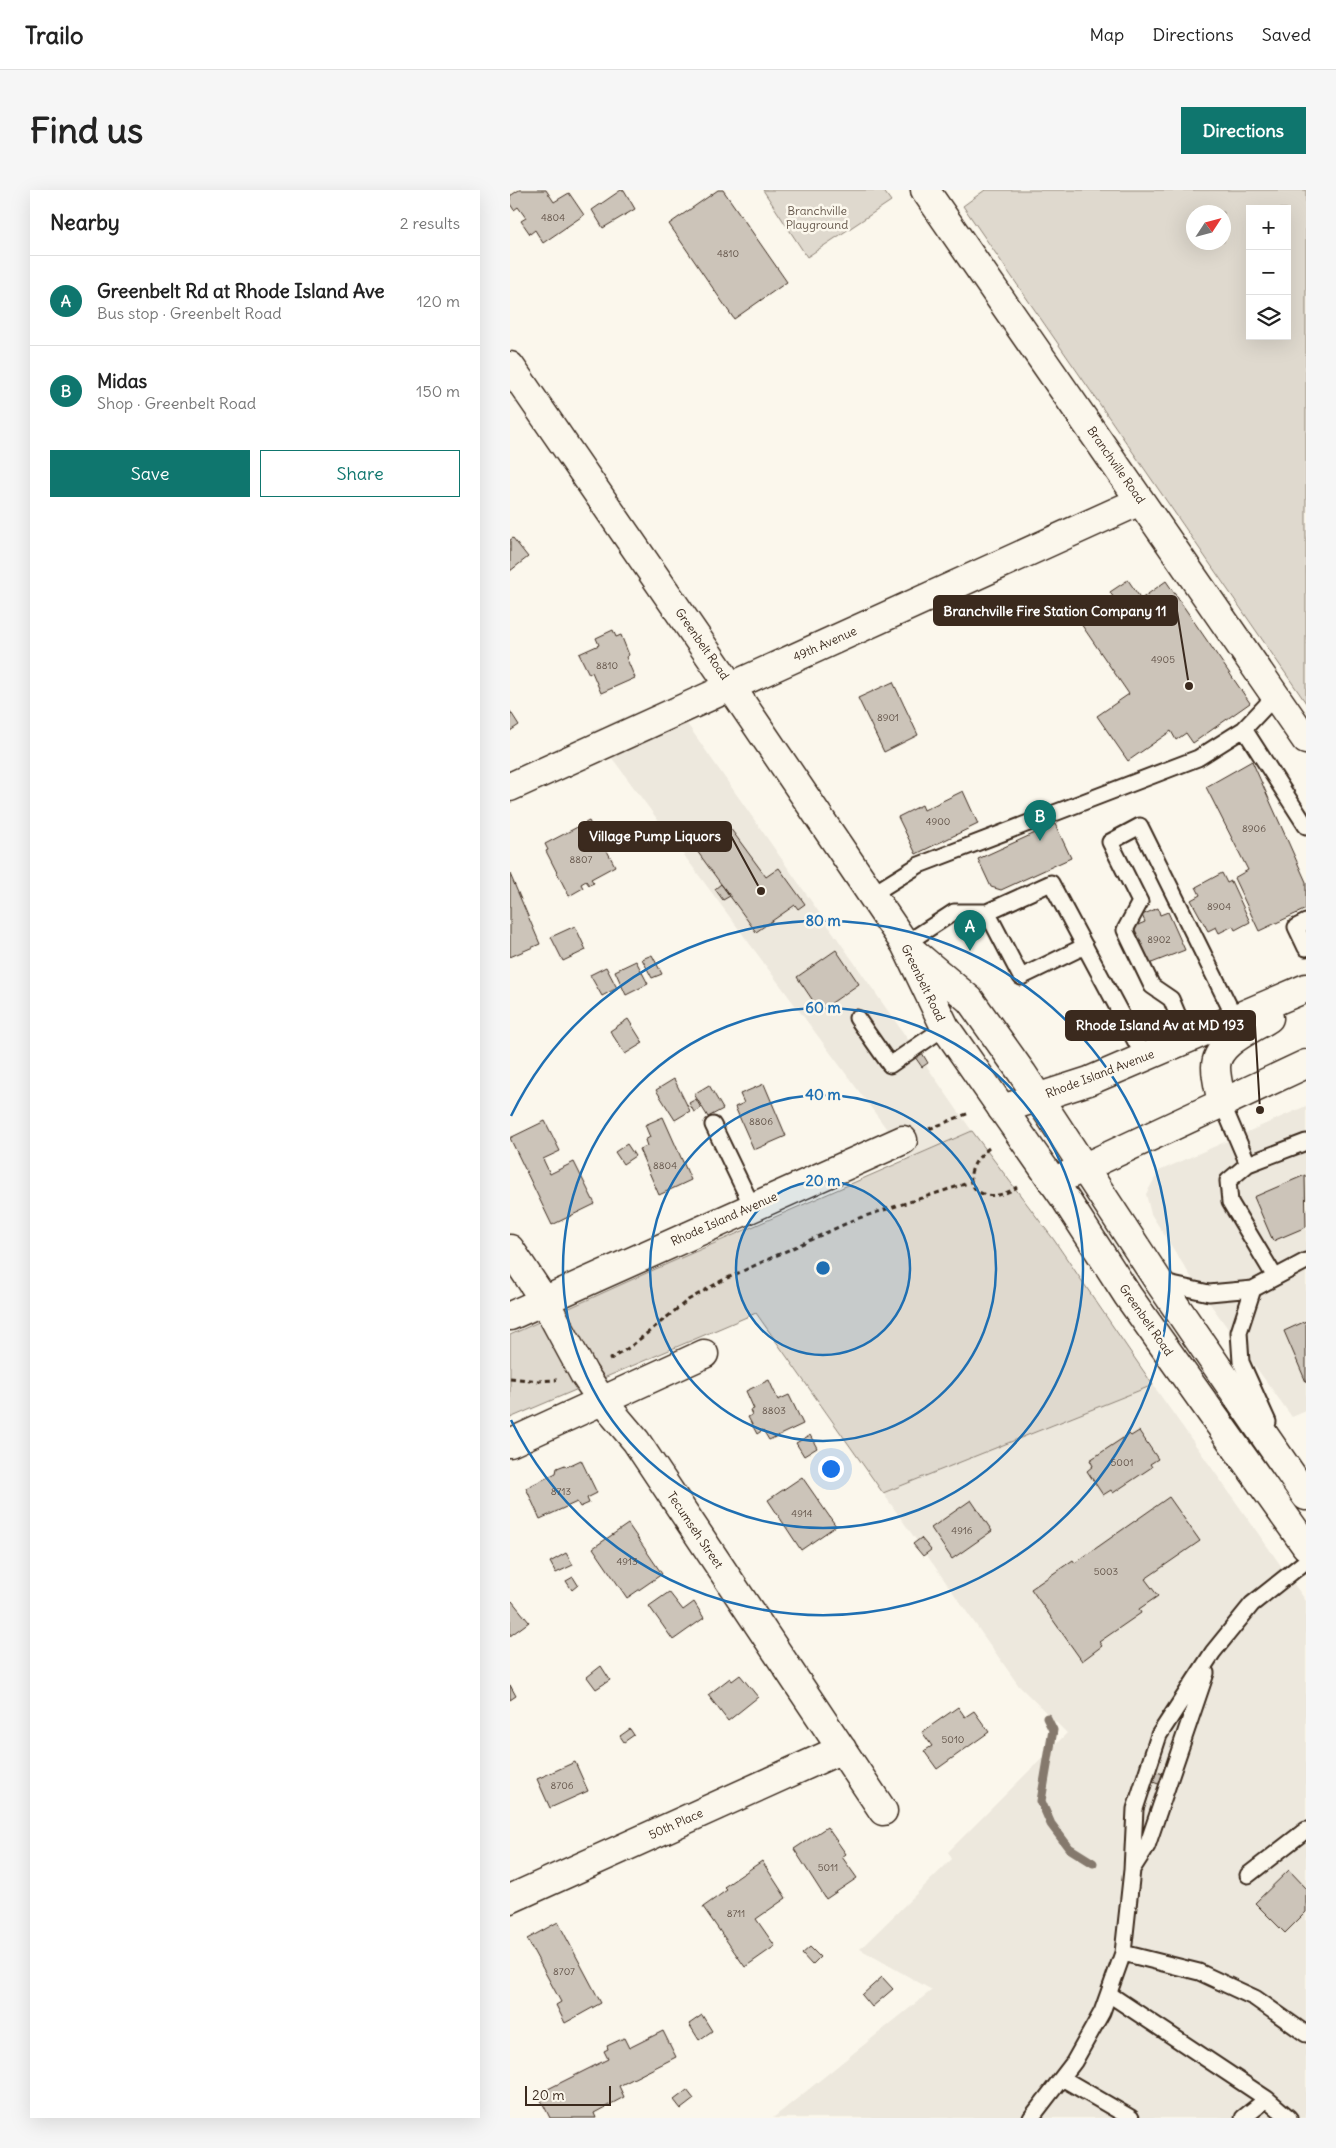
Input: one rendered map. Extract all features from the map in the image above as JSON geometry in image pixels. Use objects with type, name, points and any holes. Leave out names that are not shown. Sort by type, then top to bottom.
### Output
[{"type":"street","name":"Branchville Road","points":[[925,190],[1306,740]]},
{"type":"street","name":"Greenbelt Road","points":[[510,366],[905,944],[945,1027],[1060,1191],[1128,1296],[1306,1546]]},
{"type":"street","name":"49th Avenue","points":[[510,787],[1140,500]]},
{"type":"street","points":[[905,944],[970,1000],[1039,1098],[1159,1282],[1306,1496]]},
{"type":"street","name":"Rhode Island Avenue","points":[[1002,1109],[1090,1081],[1306,988]]},
{"type":"street","points":[[1222,1103],[1216,1068],[1218,1057],[1224,1047],[1306,994]]},
{"type":"street","points":[[1060,1191],[1084,1166],[1306,1064]]},
{"type":"street","name":"Rhode Island Avenue","points":[[510,1316],[903,1140]]},
{"type":"street","name":"Tecumseh Street","points":[[510,1249],[544,1300],[584,1374],[603,1402],[636,1441],[883,1811]]},
{"type":"street","points":[[510,1443],[603,1402],[704,1354]]},
{"type":"street","name":"50th Place","points":[[510,1899],[842,1749]]},
{"type":"lane","points":[[871,895],[919,865],[1198,758],[1244,729],[1275,696]]},
{"type":"lane","points":[[1244,729],[1306,826]]},
{"type":"lane","points":[[1188,1039],[1171,999],[1152,986],[1125,930],[1140,902],[1110,842],[1140,826],[1235,1018]]},
{"type":"lane","points":[[905,944],[954,912],[987,912],[1052,883],[1144,1057]]},
{"type":"lane","points":[[987,912],[1022,977],[1085,946]]},
{"type":"lane","points":[[1306,922],[1296,927],[1306,948]]},
{"type":"lane","points":[[857,1018],[890,1064],[945,1027]]},
{"type":"lane","points":[[1222,1103],[1248,1164]]},
{"type":"lane","points":[[712,1125],[752,1206]]},
{"type":"lane","points":[[1275,1277],[1230,1202],[1228,1181],[1248,1164],[1306,1142]]},
{"type":"lane","points":[[1159,1282],[1209,1293],[1253,1289],[1306,1261]]},
{"type":"lane","points":[[1253,1289],[1239,1332],[1241,1362],[1287,1466]]},
{"type":"lane","points":[[1031,2118],[1074,2062],[1102,2012],[1124,1953],[1132,1870],[1135,1809],[1159,1735],[1213,1652],[1252,1604],[1306,1561]]},
{"type":"lane","points":[[1132,1870],[1147,1846],[1213,1652]]},
{"type":"lane","points":[[1248,1875],[1306,1830]]},
{"type":"lane","points":[[1124,1953],[1199,1972],[1255,1998],[1306,2034]]},
{"type":"lane","points":[[1109,1994],[1267,2099],[1289,2118]]},
{"type":"lane","points":[[1062,2078],[1131,2118]]},
{"type":"lane","points":[[1242,2118],[1267,2099]]},
{"type":"path","points":[[903,1140],[966,1113]]},
{"type":"path","points":[[988,1148],[977,1158],[969,1172],[971,1182],[976,1190],[985,1194],[1007,1194],[1017,1187]]},
{"type":"path","points":[[510,1378],[553,1381],[584,1374],[630,1347],[688,1300],[721,1281],[856,1219],[971,1182]]},
{"type":"shaded area","points":[[669,698],[972,1131],[909,1159],[592,731]]},
{"type":"shaded area","points":[[1306,1106],[1306,1411],[1292,1417],[1195,1283],[1151,1214],[1146,1194],[1159,1171]]},
{"type":"shaded area","points":[[1153,1385],[1306,1601],[1306,2118],[773,2118],[932,1990],[860,1949],[952,1859],[948,1852],[1067,1733],[1019,1686],[883,1493]]},
{"type":"green space","name":"Branchville Playground","points":[[763,190],[883,190],[891,201],[807,257]]},
{"type":"green space","points":[[985,190],[1306,190],[1306,703],[963,206]]},
{"type":"green space","points":[[972,1131],[1054,1240],[1153,1385],[883,1493],[756,1313],[510,1418],[510,1335],[651,1271]]},
{"type":"building","points":[[519,190],[546,190],[554,202],[569,193],[584,215],[543,243],[535,230],[530,234],[521,221],[526,218],[518,207],[514,210],[510,204],[510,196]]},
{"type":"building","points":[[621,190],[624,190],[635,209],[603,228],[592,210]]},
{"type":"building","points":[[718,190],[723,190],[787,282],[734,319],[669,224]]},
{"type":"building","points":[[513,538],[528,557],[510,571],[510,540]]},
{"type":"building","points":[[1128,580],[1141,599],[1166,581],[1250,703],[1193,743],[1186,733],[1176,740],[1171,731],[1128,761],[1097,716],[1129,694],[1081,624],[1115,600],[1110,592]]},
{"type":"building","points":[[613,630],[616,637],[621,635],[629,655],[626,657],[635,678],[601,693],[592,672],[589,674],[579,654],[599,645],[596,638]]},
{"type":"building","points":[[893,682],[918,735],[884,752],[858,698]]},
{"type":"building","points":[[510,711],[519,725],[510,731]]},
{"type":"building","points":[[1252,761],[1306,882],[1306,909],[1259,931],[1234,878],[1248,870],[1206,787]]},
{"type":"building","points":[[963,791],[978,824],[916,854],[898,817],[922,805],[924,810]]},
{"type":"building","points":[[589,821],[593,829],[595,828],[615,866],[591,879],[594,883],[589,885],[586,881],[581,884],[583,888],[569,896],[546,851],[548,850],[545,844]]},
{"type":"building","points":[[1055,824],[1071,858],[1001,890],[991,887],[978,859]]},
{"type":"building","points":[[730,828],[766,877],[779,868],[805,904],[798,909],[795,905],[756,932],[697,851]]},
{"type":"building","points":[[1222,873],[1227,883],[1231,881],[1250,922],[1235,930],[1233,926],[1219,933],[1216,927],[1208,931],[1191,900],[1200,895],[1196,887]]},
{"type":"building","points":[[510,874],[540,944],[510,957]]},
{"type":"building","points":[[721,884],[730,896],[723,900],[715,889]]},
{"type":"building","points":[[1158,908],[1160,915],[1168,912],[1185,950],[1149,964],[1133,927],[1145,922],[1142,915]]},
{"type":"building","points":[[575,926],[586,950],[563,961],[551,937]]},
{"type":"building","points":[[836,950],[859,984],[820,1011],[797,977]]},
{"type":"building","points":[[652,955],[662,974],[652,978],[642,959]]},
{"type":"building","points":[[636,961],[648,984],[626,995],[615,971]]},
{"type":"building","points":[[606,967],[617,988],[602,996],[590,975]]},
{"type":"building","points":[[628,1019],[643,1043],[625,1054],[610,1031]]},
{"type":"building","points":[[922,1053],[928,1063],[922,1067],[915,1057]]},
{"type":"building","points":[[674,1079],[690,1111],[675,1120],[656,1090]]},
{"type":"building","points":[[764,1084],[786,1136],[754,1150],[735,1107],[744,1103],[740,1094]]},
{"type":"building","points":[[709,1085],[723,1109],[708,1117],[694,1094]]},
{"type":"building","points":[[696,1099],[701,1108],[694,1112],[689,1103]]},
{"type":"building","points":[[663,1117],[691,1180],[659,1195],[639,1149],[647,1146],[645,1140],[650,1137],[645,1125]]},
{"type":"building","points":[[545,1121],[560,1151],[543,1159],[550,1174],[574,1162],[595,1204],[552,1225],[510,1138]]},
{"type":"building","points":[[627,1144],[635,1156],[623,1164],[615,1152]]},
{"type":"building","points":[[1305,1175],[1306,1227],[1273,1241],[1254,1197]]},
{"type":"building","points":[[1306,1321],[1306,1382],[1284,1331]]},
{"type":"building","points":[[769,1380],[778,1400],[789,1395],[803,1424],[769,1440],[763,1430],[757,1434],[748,1417],[752,1415],[750,1410],[754,1409],[746,1391]]},
{"type":"building","points":[[1139,1431],[1158,1459],[1150,1464],[1152,1467],[1113,1493],[1111,1490],[1103,1495],[1087,1471],[1093,1466],[1090,1460],[1129,1434],[1131,1436]]},
{"type":"building","points":[[810,1435],[817,1448],[804,1456],[796,1443]]},
{"type":"building","points":[[581,1460],[597,1493],[587,1498],[589,1503],[580,1507],[577,1502],[540,1519],[526,1488],[556,1473],[557,1468],[565,1465],[566,1467]]},
{"type":"building","points":[[802,1477],[836,1526],[801,1550],[768,1500]]},
{"type":"building","points":[[1169,1497],[1200,1541],[1145,1579],[1158,1596],[1139,1609],[1141,1613],[1099,1642],[1102,1646],[1082,1661],[1031,1589],[1073,1560],[1075,1563]]},
{"type":"building","points":[[971,1500],[992,1531],[952,1559],[931,1528]]},
{"type":"building","points":[[628,1524],[662,1574],[627,1598],[593,1548]]},
{"type":"building","points":[[921,1538],[931,1550],[923,1556],[913,1544]]},
{"type":"building","points":[[566,1553],[573,1565],[556,1573],[550,1562]]},
{"type":"building","points":[[573,1577],[578,1585],[572,1590],[566,1581]]},
{"type":"building","points":[[669,1592],[683,1610],[694,1602],[704,1618],[673,1640],[649,1606]]},
{"type":"building","points":[[512,1601],[529,1622],[510,1636],[510,1603]]},
{"type":"building","points":[[601,1666],[610,1680],[596,1689],[587,1677]]},
{"type":"building","points":[[740,1675],[758,1697],[728,1721],[708,1695],[730,1678],[732,1681]]},
{"type":"building","points":[[510,1685],[516,1696],[510,1700]]},
{"type":"building","points":[[958,1707],[965,1717],[974,1711],[989,1732],[937,1769],[924,1751],[932,1746],[922,1732]]},
{"type":"building","points":[[630,1729],[634,1735],[624,1742],[620,1736]]},
{"type":"building","points":[[575,1762],[588,1791],[550,1808],[537,1779]]},
{"type":"building","points":[[1156,1772],[1164,1774],[1161,1785],[1153,1782]]},
{"type":"building","points":[[827,1827],[846,1854],[842,1857],[857,1878],[826,1899],[794,1849]]},
{"type":"building","points":[[762,1861],[786,1898],[756,1919],[775,1946],[745,1967],[703,1907],[727,1890],[724,1887]]},
{"type":"building","points":[[1289,1870],[1306,1888],[1306,1912],[1285,1933],[1255,1903]]},
{"type":"building","points":[[558,1922],[601,2003],[565,2023],[556,2005],[561,2002],[527,1939]]},
{"type":"building","points":[[810,1947],[820,1957],[812,1965],[802,1954]]},
{"type":"building","points":[[882,1977],[893,1989],[872,2007],[862,1995]]},
{"type":"building","points":[[702,2015],[712,2031],[699,2040],[689,2024]]},
{"type":"building","points":[[663,2031],[676,2057],[619,2086],[624,2097],[594,2113],[596,2118],[550,2118],[538,2094],[608,2059],[604,2051],[608,2049],[607,2046],[624,2038],[629,2048]]},
{"type":"building","points":[[687,2090],[694,2099],[681,2109],[674,2100]]},
{"type":"waterway","points":[[1047,1718],[1053,1730],[1041,1801],[1051,1824],[1069,1848],[1093,1863]]},
{"type":"place","name":"Branchville Fire Station Company 11","points":[[1189,686]]},
{"type":"place","name":"Midas","points":[[1040,841]]},
{"type":"place","name":"Village Pump Liquors","points":[[761,891]]},
{"type":"place","name":"Greenbelt Rd at Rhode Island Ave","points":[[970,951]]},
{"type":"place","name":"Rhode Island Av at MD 193","points":[[1260,1110]]}]
